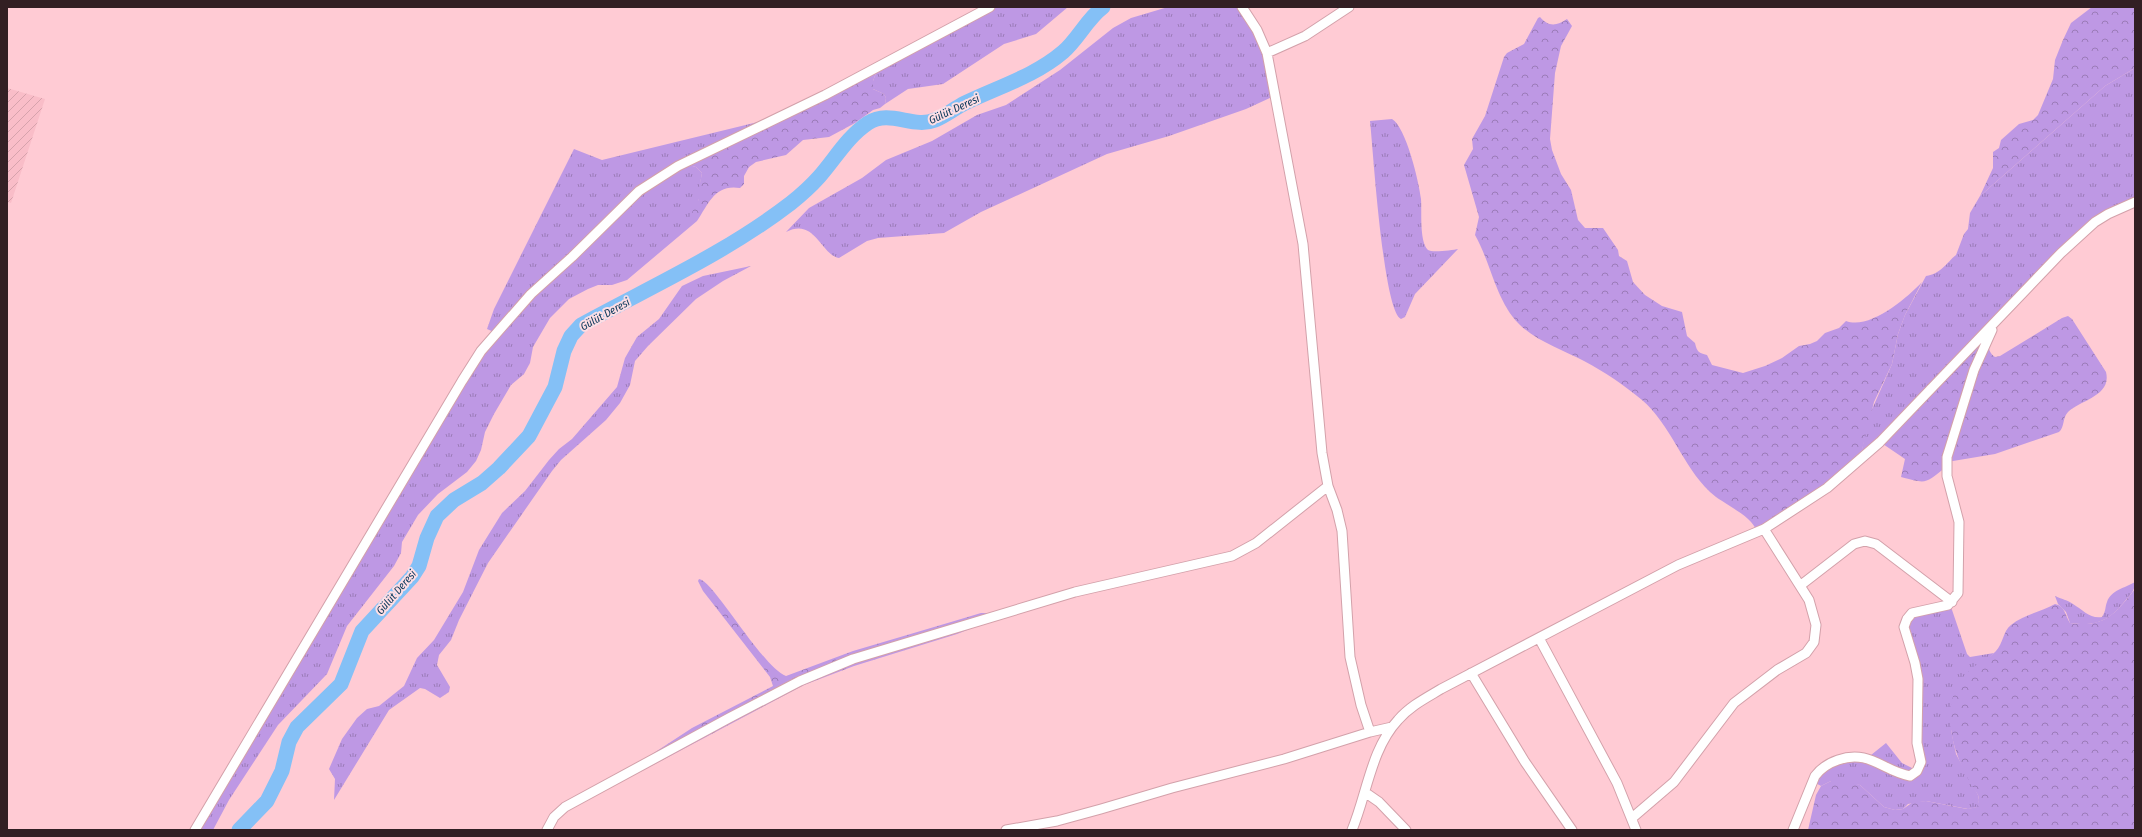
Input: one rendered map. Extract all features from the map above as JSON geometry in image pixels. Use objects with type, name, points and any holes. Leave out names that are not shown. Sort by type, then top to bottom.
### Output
[{"type":"street","points":[[195,830],[462,381],[481,351],[531,294],[572,257],[639,191],[678,166],[825,95],[990,7]]},
{"type":"street","points":[[1242,7],[1257,30],[1267,53],[1303,244],[1322,454],[1328,486],[1342,531],[1350,658],[1361,705],[1370,732]]},
{"type":"street","points":[[1267,53],[1305,36],[1349,7]]},
{"type":"street","points":[[1352,830],[1381,747],[1392,727],[1407,711],[1420,701],[1471,673],[1678,565],[1764,529],[1804,504],[1853,467],[1995,324],[2061,253],[2095,222],[2108,214],[2135,202]]},
{"type":"street","points":[[1793,830],[1815,776],[1819,771],[1832,762],[1848,757],[1863,757],[1881,763],[1907,775],[1913,775],[1918,771],[1920,762],[1917,743],[1917,671],[1905,632],[1905,622],[1912,613],[1942,607],[1952,602],[1959,587],[1959,522],[1947,476],[1947,457],[1974,370],[1995,324]]},
{"type":"street","points":[[547,830],[554,817],[565,807],[800,681],[853,659],[1075,592],[1232,556],[1256,543],[1328,486]]},
{"type":"street","points":[[1632,818],[1674,782],[1734,703],[1767,677],[1806,653],[1811,648],[1816,635],[1816,625],[1809,600],[1764,529]]},
{"type":"street","points":[[1800,585],[1849,547],[1865,541],[1876,544],[1952,602]]},
{"type":"street","points":[[1539,638],[1617,783],[1636,830]]},
{"type":"street","points":[[1471,673],[1525,762],[1572,830]]},
{"type":"street","points":[[1006,830],[1057,821],[1102,809],[1172,788],[1284,759],[1370,732],[1392,727]]},
{"type":"street","points":[[1366,793],[1379,802],[1406,830]]},
{"type":"shaded area","points":[[7,88],[45,99],[11,203],[7,202]]},
{"type":"green space","points":[[990,7],[1068,7],[1036,34],[1004,44],[943,84],[908,89],[885,104],[886,98],[884,94],[873,89],[873,81],[879,65]]},
{"type":"green space","points":[[1168,7],[1242,7],[1257,30],[1274,96],[1246,109],[1169,136],[1107,154],[981,212],[944,233],[878,238],[867,241],[839,258],[827,251],[817,238],[804,229],[796,229],[786,232],[809,208],[862,178],[886,160],[932,141],[977,115],[1006,105],[1060,70],[1113,28],[1131,18]]},
{"type":"green space","points":[[2092,7],[2135,7],[2135,68],[2105,86],[1980,196],[1993,168],[1993,152],[1999,148],[2001,140],[2019,124],[2033,120],[2038,115],[2053,79],[2055,60],[2071,23]]},
{"type":"green space","points":[[1540,17],[1549,24],[1560,23],[1567,19],[1572,26],[1561,46],[1555,73],[1550,139],[1552,150],[1561,174],[1571,190],[1578,220],[1585,228],[1603,228],[1618,250],[1619,256],[1627,261],[1633,282],[1645,295],[1662,306],[1682,312],[1687,336],[1695,343],[1699,352],[1707,355],[1712,365],[1743,373],[1765,366],[1782,358],[1799,346],[1817,341],[1825,333],[1839,328],[1846,321],[1855,323],[1876,317],[1907,297],[1922,282],[1905,315],[1898,334],[1892,364],[1874,402],[1861,454],[1853,467],[1757,532],[1750,520],[1716,497],[1700,481],[1661,421],[1642,400],[1599,370],[1526,330],[1511,315],[1499,293],[1481,246],[1475,235],[1479,217],[1464,165],[1473,149],[1472,139],[1485,116],[1504,57],[1507,53],[1524,44],[1538,18]]},
{"type":"green space","points":[[879,65],[873,81],[873,89],[884,94],[886,98],[885,104],[829,137],[803,140],[786,155],[756,162],[749,167],[744,176],[744,184],[740,188],[724,189],[719,192],[709,202],[697,221],[691,221],[689,218],[699,199],[699,188],[702,173],[696,167],[684,164]]},
{"type":"green space","points":[[2135,68],[2135,202],[2095,222],[1880,442],[1861,454],[1869,416],[1892,364],[1898,334],[1905,315],[1926,276],[1939,271],[1956,255],[1964,234],[1968,229],[1970,213],[1980,196],[2105,86]]},
{"type":"green space","points":[[782,116],[685,164],[696,167],[702,173],[699,199],[691,221],[697,221],[627,280],[612,285],[598,285],[588,289],[569,299],[550,318],[533,347],[530,363],[524,374],[511,385],[494,414],[485,432],[481,450],[476,461],[467,472],[438,494],[418,515],[402,542],[401,553],[394,566],[347,626],[327,674],[278,725],[229,800],[213,830],[195,830],[496,333],[487,329],[494,309],[574,149],[602,160]]},
{"type":"green space","points":[[1392,119],[1402,132],[1415,168],[1421,199],[1422,233],[1425,246],[1430,251],[1458,249],[1415,294],[1405,317],[1401,319],[1395,309],[1389,288],[1384,260],[1376,193],[1370,121]]},
{"type":"green space","points":[[751,266],[723,281],[696,299],[648,346],[635,361],[630,385],[620,403],[606,420],[561,460],[488,563],[459,620],[451,640],[439,655],[437,665],[450,687],[449,692],[440,698],[425,689],[420,688],[389,710],[334,800],[335,779],[329,769],[342,739],[357,718],[367,709],[379,706],[404,686],[417,658],[434,640],[463,592],[479,550],[502,513],[525,491],[549,460],[559,449],[572,439],[617,387],[625,358],[637,337],[659,319],[682,286],[703,276]]},
{"type":"green space","points":[[2068,316],[2072,319],[2106,372],[2107,380],[2100,392],[2073,408],[2066,414],[2062,428],[2059,432],[1995,454],[1947,462],[1946,467],[1934,477],[1925,481],[1916,481],[1901,477],[1905,459],[1880,442],[1995,324],[1990,337],[1989,350],[1995,357],[2000,356],[2062,318]]},
{"type":"green space","points":[[699,579],[706,583],[764,657],[776,669],[786,676],[853,651],[981,613],[1002,613],[980,625],[957,634],[854,666],[804,685],[640,772],[627,776],[637,764],[692,728],[773,686],[770,677],[703,591],[698,581]]},
{"type":"green space","points":[[2135,582],[2132,593],[2119,608],[2107,618],[2095,623],[2070,623],[2066,612],[2058,604],[2055,596],[2071,603],[2087,614],[2094,617],[2102,617],[2109,598],[2115,592]]},
{"type":"green space","points":[[2135,589],[2135,830],[1808,830],[1816,795],[1821,786],[1831,781],[1847,781],[1860,785],[1884,807],[1895,810],[1903,809],[1913,802],[1926,801],[1967,809],[1977,807],[1979,800],[1978,795],[1961,765],[1955,749],[1951,731],[1950,714],[1953,697],[1959,682],[1971,669],[1996,651],[2008,628],[2021,619],[2055,604],[2063,609],[2070,623],[2082,624],[2101,621],[2115,612]]},
{"type":"green space","points":[[1950,604],[1967,654],[1970,657],[1994,653],[1988,659],[1951,730],[1956,754],[1978,795],[1978,807],[1968,809],[1926,801],[1908,804],[1903,809],[1895,810],[1884,807],[1860,785],[1831,781],[1821,786],[1812,781],[1825,766],[1871,755],[1886,743],[1902,763],[1918,771],[1918,679],[1907,619]]},
{"type":"waterway","name":"Gülüt Deresi","points":[[239,830],[267,801],[282,771],[289,742],[297,727],[341,684],[362,631],[412,577],[419,566],[427,538],[437,516],[454,500],[482,483],[499,468],[529,436],[555,387],[564,351],[571,336],[581,325],[715,253],[766,221],[791,203],[809,187],[825,170],[847,141],[868,123],[876,119],[885,118],[918,122],[935,120],[965,103],[1041,68],[1063,52],[1092,17],[1103,7]]}]
